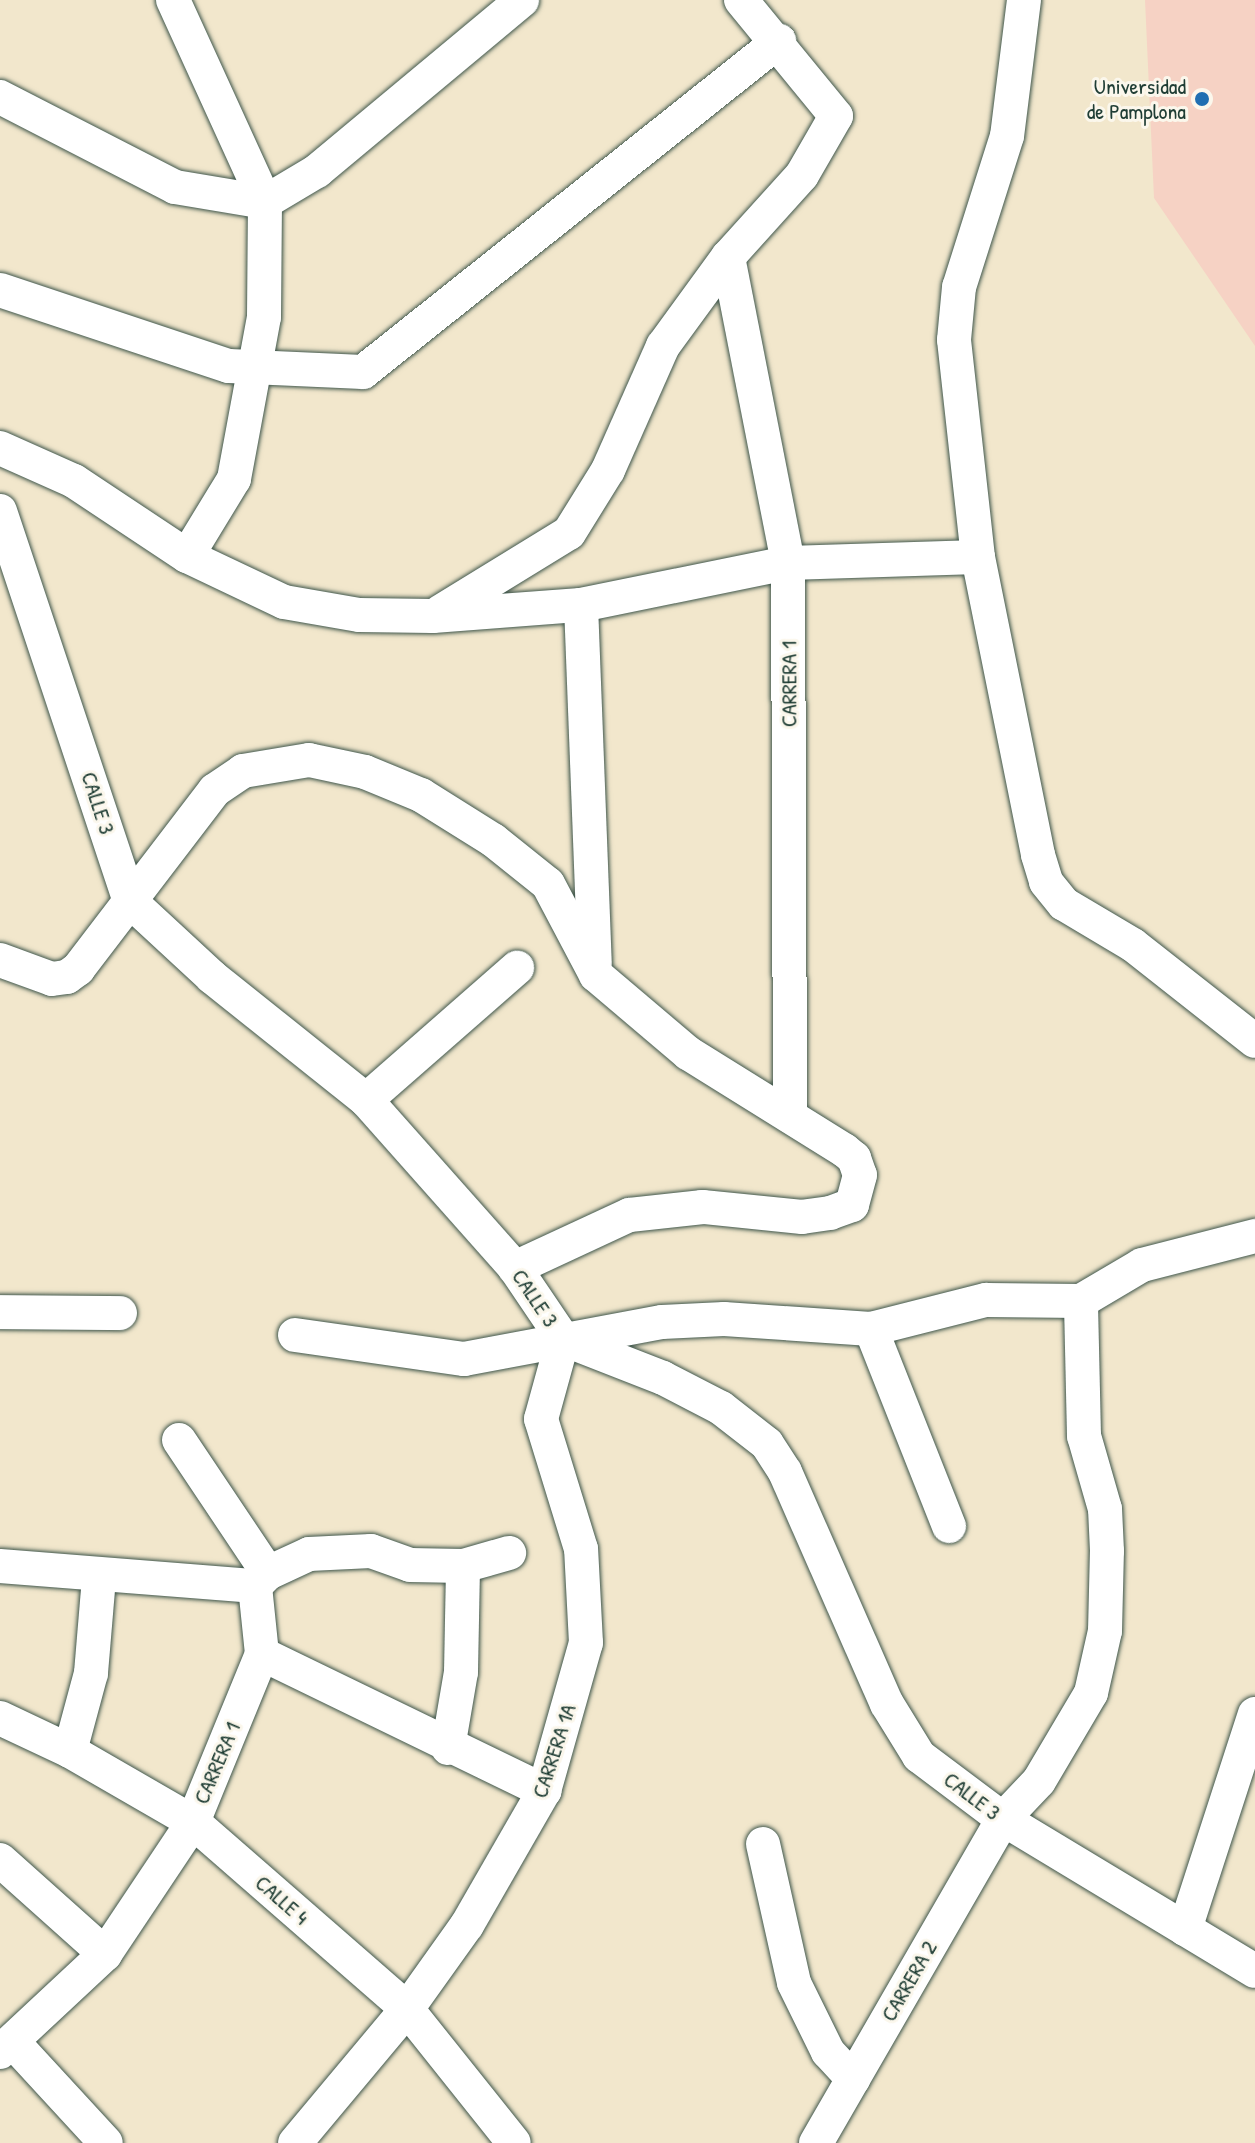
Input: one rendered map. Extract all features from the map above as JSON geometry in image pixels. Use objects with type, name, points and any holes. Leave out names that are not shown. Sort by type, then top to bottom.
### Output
[{"type":"street","points":[[173,0],[265,202],[264,317],[257,371],[234,479],[187,556]]},
{"type":"street","points":[[0,97],[185,191],[265,202],[317,171],[522,0]]},
{"type":"street","points":[[433,616],[569,533],[608,470],[663,346],[728,257],[787,195],[836,116],[779,41],[741,0]]},
{"type":"street","points":[[1024,0],[1007,136],[959,287],[954,340],[978,557],[1046,882],[1064,904],[1133,945],[1255,1041]]},
{"type":"street","points":[[0,290],[156,346],[257,371],[354,374],[372,368],[779,41]]},
{"type":"street","name":"CARRERA 1","points":[[728,257],[788,563],[790,1116]]},
{"type":"street","points":[[0,448],[74,481],[187,556],[284,602],[359,615],[433,616],[581,605],[788,563],[978,557]]},
{"type":"street","name":"CALLE 3","points":[[0,511],[130,901],[212,977],[366,1100],[515,1268],[563,1339],[663,1378],[721,1408],[767,1444],[785,1472],[887,1704],[919,1756],[1003,1819],[1255,1971]]},
{"type":"street","points":[[581,605],[596,975]]},
{"type":"street","points":[[0,960],[52,979],[67,977],[215,790],[243,771],[309,760],[365,772],[421,795],[493,840],[548,884],[596,975],[688,1053],[854,1158],[860,1175],[852,1205],[802,1217],[703,1207],[629,1215],[515,1268]]},
{"type":"street","points":[[366,1100],[517,968]]},
{"type":"street","points":[[295,1335],[464,1359],[516,1353],[563,1339],[662,1322],[724,1319],[871,1329],[986,1300],[1081,1301],[1142,1265],[1255,1236]]},
{"type":"street","name":"CARRERA 2","points":[[816,2143],[1003,1819],[1039,1781],[1091,1693],[1105,1631],[1105,1509],[1084,1436],[1081,1301]]},
{"type":"street","points":[[0,1312],[120,1313]]},
{"type":"street","points":[[871,1329],[949,1526]]},
{"type":"street","name":"CARRERA 1A","points":[[295,2143],[407,2009],[467,1925],[544,1791],[586,1643],[581,1549],[541,1419],[563,1339]]},
{"type":"street","name":"CARRERA 1","points":[[7,2047],[105,1954],[193,1822],[262,1654],[261,1580],[179,1440]]},
{"type":"street","points":[[0,1566],[99,1577],[261,1580],[309,1554],[371,1551],[410,1565],[463,1566],[509,1553]]},
{"type":"street","points":[[448,1748],[461,1672],[463,1566]]},
{"type":"street","points":[[70,1751],[91,1673],[99,1577]]},
{"type":"street","points":[[262,1654],[448,1748],[544,1791]]},
{"type":"street","points":[[1185,1929],[1255,1714]]},
{"type":"street","name":"CALLE 4","points":[[3,1725],[70,1751],[193,1822],[407,2009],[514,2143]]},
{"type":"street","points":[[763,1844],[794,1983],[828,2052],[853,2079]]},
{"type":"street","points":[[0,1860],[105,1954]]},
{"type":"street","points":[[7,2047],[106,2143]]},
{"type":"shaded area","name":"Universidad de Pamplona","points":[[1145,0],[1255,0],[1255,346],[1154,198]]},
{"type":"place","name":"Universidad de Pamplona","points":[[1202,99]]}]
